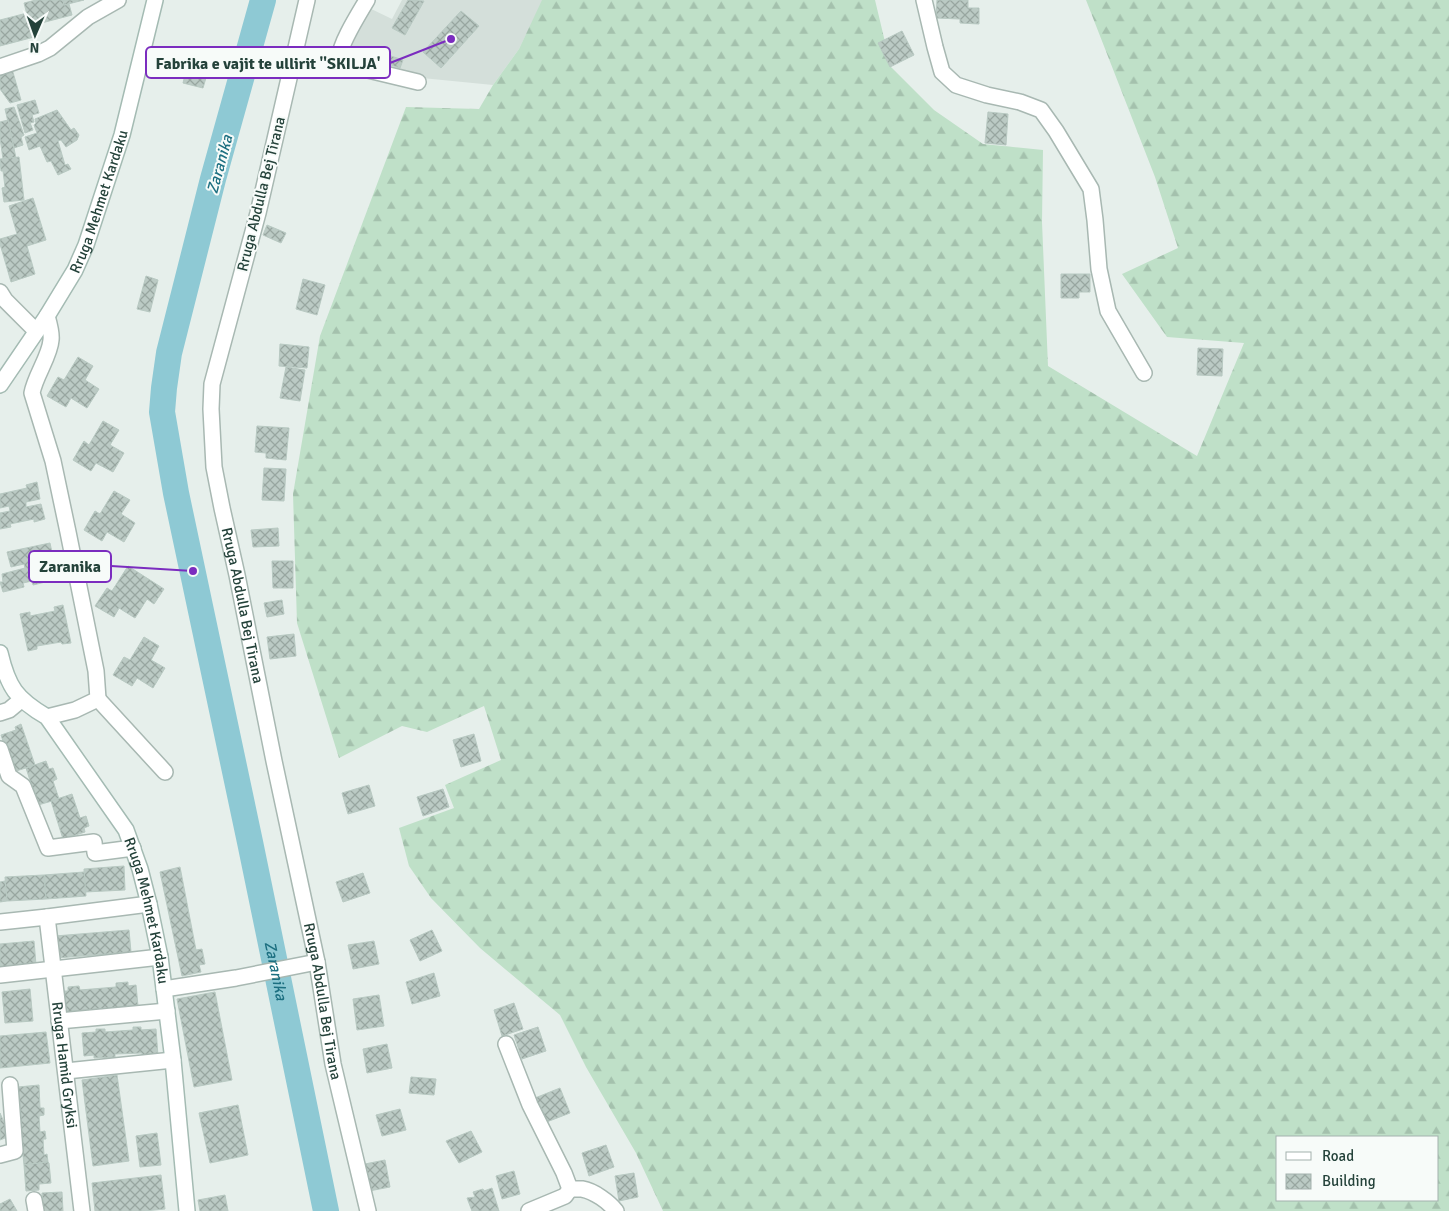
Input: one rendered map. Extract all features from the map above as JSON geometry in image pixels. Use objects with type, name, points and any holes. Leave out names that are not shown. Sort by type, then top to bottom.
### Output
[{"type":"street","points":[[0,67],[50,48],[88,17],[118,0]]},
{"type":"street","name":"Rruga Mehmet Kardaku","points":[[0,385],[47,316],[75,270],[86,245],[122,134],[155,0]]},
{"type":"street","name":"Rruga Abdulla Bej Tirana","points":[[307,0],[258,213],[212,384],[211,409],[214,467],[222,508],[317,962],[333,1064],[368,1211]]},
{"type":"street","points":[[367,0],[345,40],[340,51],[340,58],[344,64],[418,82]]},
{"type":"street","points":[[924,0],[942,72],[956,84],[987,95],[1020,102],[1041,110],[1091,189],[1098,269],[1108,311],[1144,373]]},
{"type":"street","points":[[0,292],[5,300],[36,331]]},
{"type":"street","points":[[47,316],[51,340],[33,384],[32,393],[53,461],[96,671],[98,698],[165,772]]},
{"type":"street","name":"Rruga Mehmet Kardaku","points":[[0,653],[4,670],[12,688],[30,708],[47,718],[126,830],[133,848],[149,904],[160,957],[173,1060],[187,1211]]},
{"type":"street","points":[[47,718],[76,710],[98,698]]},
{"type":"street","points":[[0,713],[9,710],[21,700]]},
{"type":"street","points":[[0,749],[9,776],[22,786],[48,848],[94,842],[95,853],[133,848]]},
{"type":"street","points":[[0,922],[149,904]]},
{"type":"street","name":"Rruga Hamid Gryksi","points":[[47,917],[82,1211]]},
{"type":"street","points":[[0,976],[160,957]]},
{"type":"street","points":[[164,988],[236,978],[317,962]]},
{"type":"street","points":[[59,1021],[167,1012]]},
{"type":"street","points":[[506,1044],[530,1106],[564,1173],[570,1189]]},
{"type":"street","points":[[66,1071],[173,1060]]},
{"type":"street","points":[[0,1156],[15,1151],[10,1085]]},
{"type":"street","points":[[529,1211],[566,1196],[570,1189]]},
{"type":"street","points":[[570,1189],[583,1189],[606,1201],[616,1211]]},
{"type":"shaded area","points":[[402,0],[543,0],[519,49],[493,85],[422,78],[345,55],[365,6],[392,19]]},
{"type":"green space","points":[[542,0],[875,0],[891,67],[934,110],[983,144],[1043,150],[1042,222],[1048,366],[1197,456],[1244,343],[1167,337],[1122,274],[1178,248],[1155,177],[1086,0],[1449,0],[1449,1211],[663,1211],[636,1153],[586,1067],[560,1015],[480,948],[431,898],[409,866],[399,828],[454,808],[445,785],[501,760],[484,706],[427,732],[402,726],[339,758],[297,623],[293,494],[320,336],[406,107],[479,109],[493,85],[519,49]]},
{"type":"building","points":[[36,0],[63,0],[64,5],[69,4],[72,15],[30,26],[24,3]]},
{"type":"building","points":[[63,0],[84,0],[64,5]]},
{"type":"building","points":[[408,0],[424,1],[405,35],[392,28]]},
{"type":"building","points":[[937,0],[968,0],[968,8],[979,8],[979,24],[960,23],[960,19],[936,18]]},
{"type":"building","points":[[461,11],[479,26],[441,68],[423,52]]},
{"type":"building","points":[[27,13],[30,26],[35,25],[38,36],[0,46],[0,20]]},
{"type":"building","points":[[902,31],[914,55],[890,67],[878,43]]},
{"type":"building","points":[[385,54],[403,60],[400,68],[382,62]]},
{"type":"building","points":[[189,59],[210,64],[203,88],[183,83]]},
{"type":"building","points":[[12,69],[21,100],[10,103],[0,89],[0,73]]},
{"type":"building","points":[[35,100],[39,113],[32,115],[34,122],[30,123],[33,130],[25,133],[17,105]]},
{"type":"building","points":[[14,107],[24,135],[21,137],[23,145],[14,148],[5,109]]},
{"type":"building","points":[[57,110],[71,130],[74,128],[79,135],[77,140],[66,147],[61,140],[58,141],[65,165],[68,164],[71,169],[58,175],[51,161],[47,162],[40,146],[29,150],[25,137],[37,133],[34,125],[36,123],[35,119]]},
{"type":"building","points":[[988,112],[1008,114],[1006,145],[985,143]]},
{"type":"building","points":[[8,120],[16,158],[3,159],[0,122]]},
{"type":"building","points":[[19,157],[24,200],[4,202],[2,188],[5,187],[0,159]]},
{"type":"building","points":[[33,198],[46,240],[27,246],[35,274],[11,282],[0,239],[17,234],[9,206]]},
{"type":"building","points":[[267,225],[286,233],[281,243],[263,235]]},
{"type":"building","points":[[1061,274],[1090,274],[1090,292],[1079,292],[1079,298],[1061,298]]},
{"type":"building","points":[[146,276],[158,280],[150,312],[137,309]]},
{"type":"building","points":[[303,279],[325,285],[317,315],[296,309]]},
{"type":"building","points":[[280,344],[309,347],[307,368],[279,366]]},
{"type":"building","points":[[1198,348],[1223,349],[1222,376],[1197,375]]},
{"type":"building","points":[[78,357],[93,366],[85,380],[99,389],[87,408],[71,398],[66,407],[47,396],[58,377],[64,380]]},
{"type":"building","points":[[286,367],[305,370],[300,401],[280,398]]},
{"type":"building","points":[[103,421],[119,430],[110,445],[124,453],[113,472],[96,463],[91,471],[73,460],[84,441],[89,445]]},
{"type":"building","points":[[257,426],[289,428],[286,460],[266,458],[266,453],[255,452]]},
{"type":"building","points":[[264,468],[286,469],[284,501],[262,500]]},
{"type":"building","points":[[37,482],[40,499],[26,502],[26,507],[41,504],[45,519],[34,522],[34,519],[10,524],[11,527],[0,529],[0,513],[10,511],[9,506],[0,508],[0,494],[27,488],[26,485]]},
{"type":"building","points":[[114,491],[130,500],[121,514],[135,523],[124,542],[107,532],[102,541],[84,530],[95,511],[100,514]]},
{"type":"building","points":[[278,528],[279,546],[253,547],[251,530]]},
{"type":"building","points":[[50,543],[53,557],[40,560],[41,565],[54,562],[58,579],[33,585],[32,581],[23,583],[24,587],[3,592],[0,582],[3,582],[2,574],[25,568],[24,564],[11,567],[7,552]]},
{"type":"building","points":[[272,561],[293,561],[293,588],[273,588]]},
{"type":"building","points":[[128,566],[164,589],[154,604],[147,599],[135,618],[119,608],[114,617],[95,606],[107,588],[112,591]]},
{"type":"building","points":[[282,600],[284,614],[267,617],[264,603]]},
{"type":"building","points":[[63,605],[71,643],[62,644],[61,642],[37,646],[37,649],[28,651],[20,614],[30,612],[30,616],[55,611],[54,607]]},
{"type":"building","points":[[294,634],[296,656],[270,659],[267,637]]},
{"type":"building","points":[[144,637],[159,646],[151,660],[165,668],[153,688],[137,678],[132,686],[113,675],[124,657],[130,660]]},
{"type":"building","points":[[21,724],[35,765],[13,772],[1,735],[16,730],[15,727]]},
{"type":"building","points":[[474,734],[481,761],[461,767],[453,740]]},
{"type":"building","points":[[46,761],[49,769],[53,768],[57,779],[53,781],[59,799],[38,805],[26,768]]},
{"type":"building","points":[[369,785],[375,806],[348,814],[342,793]]},
{"type":"building","points":[[443,789],[449,807],[423,816],[417,797]]},
{"type":"building","points":[[72,794],[80,818],[86,816],[89,826],[84,828],[85,832],[63,839],[51,801]]},
{"type":"building","points":[[124,866],[125,890],[85,892],[84,869]]},
{"type":"building","points":[[180,867],[196,950],[202,949],[205,964],[199,965],[201,972],[182,976],[160,872]]},
{"type":"building","points":[[84,872],[86,896],[46,899],[44,875]]},
{"type":"building","points":[[363,873],[370,893],[343,902],[336,882]]},
{"type":"building","points":[[44,875],[46,899],[7,901],[5,877]]},
{"type":"building","points":[[5,881],[7,901],[0,902],[0,882]]},
{"type":"building","points":[[129,930],[131,952],[57,958],[55,936]]},
{"type":"building","points":[[432,930],[442,951],[420,961],[410,940]]},
{"type":"building","points":[[34,941],[36,965],[0,969],[0,944]]},
{"type":"building","points":[[374,941],[379,964],[353,969],[348,945]]},
{"type":"building","points":[[434,973],[440,996],[412,1004],[406,982]]},
{"type":"building","points":[[128,982],[128,986],[136,985],[138,1006],[64,1012],[62,991],[68,991],[68,987],[79,986],[80,990],[116,987],[116,983]]},
{"type":"building","points":[[30,989],[33,1021],[5,1023],[2,992]]},
{"type":"building","points":[[215,992],[232,1080],[194,1087],[177,999]]},
{"type":"building","points":[[379,995],[384,1026],[357,1030],[353,999]]},
{"type":"building","points":[[514,1003],[523,1029],[502,1036],[494,1010]]},
{"type":"building","points":[[133,1027],[141,1027],[141,1030],[156,1029],[158,1056],[142,1056],[142,1053],[115,1054],[115,1057],[94,1058],[94,1055],[84,1056],[82,1033],[96,1032],[96,1029],[105,1029],[105,1032],[133,1030]]},
{"type":"building","points":[[538,1027],[546,1051],[522,1059],[514,1035]]},
{"type":"building","points":[[46,1032],[50,1063],[0,1068],[0,1036]]},
{"type":"building","points":[[387,1044],[392,1068],[367,1073],[363,1049]]},
{"type":"building","points":[[117,1075],[129,1161],[93,1166],[82,1080]]},
{"type":"building","points":[[411,1077],[436,1079],[434,1095],[409,1093]]},
{"type":"building","points":[[39,1085],[40,1108],[44,1108],[44,1115],[39,1116],[40,1132],[45,1131],[46,1139],[43,1139],[44,1155],[47,1154],[48,1162],[24,1165],[21,1136],[18,1136],[17,1126],[21,1126],[18,1087]]},
{"type":"building","points":[[560,1088],[570,1113],[544,1123],[535,1098]]},
{"type":"building","points":[[238,1105],[248,1155],[210,1163],[199,1113]]},
{"type":"building","points":[[400,1109],[406,1130],[382,1136],[376,1115]]},
{"type":"building","points":[[0,1113],[10,1136],[0,1140]]},
{"type":"building","points":[[471,1131],[482,1152],[459,1163],[446,1141]]},
{"type":"building","points":[[157,1133],[161,1165],[140,1167],[136,1136]]},
{"type":"building","points":[[606,1145],[614,1167],[589,1176],[582,1153]]},
{"type":"building","points":[[385,1160],[390,1187],[369,1191],[365,1164]]},
{"type":"building","points":[[48,1162],[51,1183],[39,1184],[39,1190],[26,1191],[24,1165]]},
{"type":"building","points":[[514,1171],[520,1194],[502,1199],[496,1176]]},
{"type":"building","points":[[634,1173],[638,1197],[619,1201],[615,1176]]},
{"type":"building","points":[[161,1175],[165,1209],[95,1211],[92,1183]]},
{"type":"building","points":[[492,1188],[499,1211],[472,1211],[467,1198],[475,1197],[473,1192]]},
{"type":"building","points":[[62,1192],[63,1211],[40,1211],[43,1209],[42,1193]]},
{"type":"building","points":[[225,1195],[228,1211],[200,1211],[198,1200]]},
{"type":"building","points":[[10,1199],[17,1211],[0,1211],[0,1204]]},
{"type":"waterway","name":"Zaranika","points":[[263,0],[213,179],[169,353],[162,412],[176,493],[326,1211]]},
{"type":"place","name":"Fabrika e vajit te ullirit ''SKILJA'","points":[[451,39]]},
{"type":"place","name":"Zaranika","points":[[193,571]]}]
